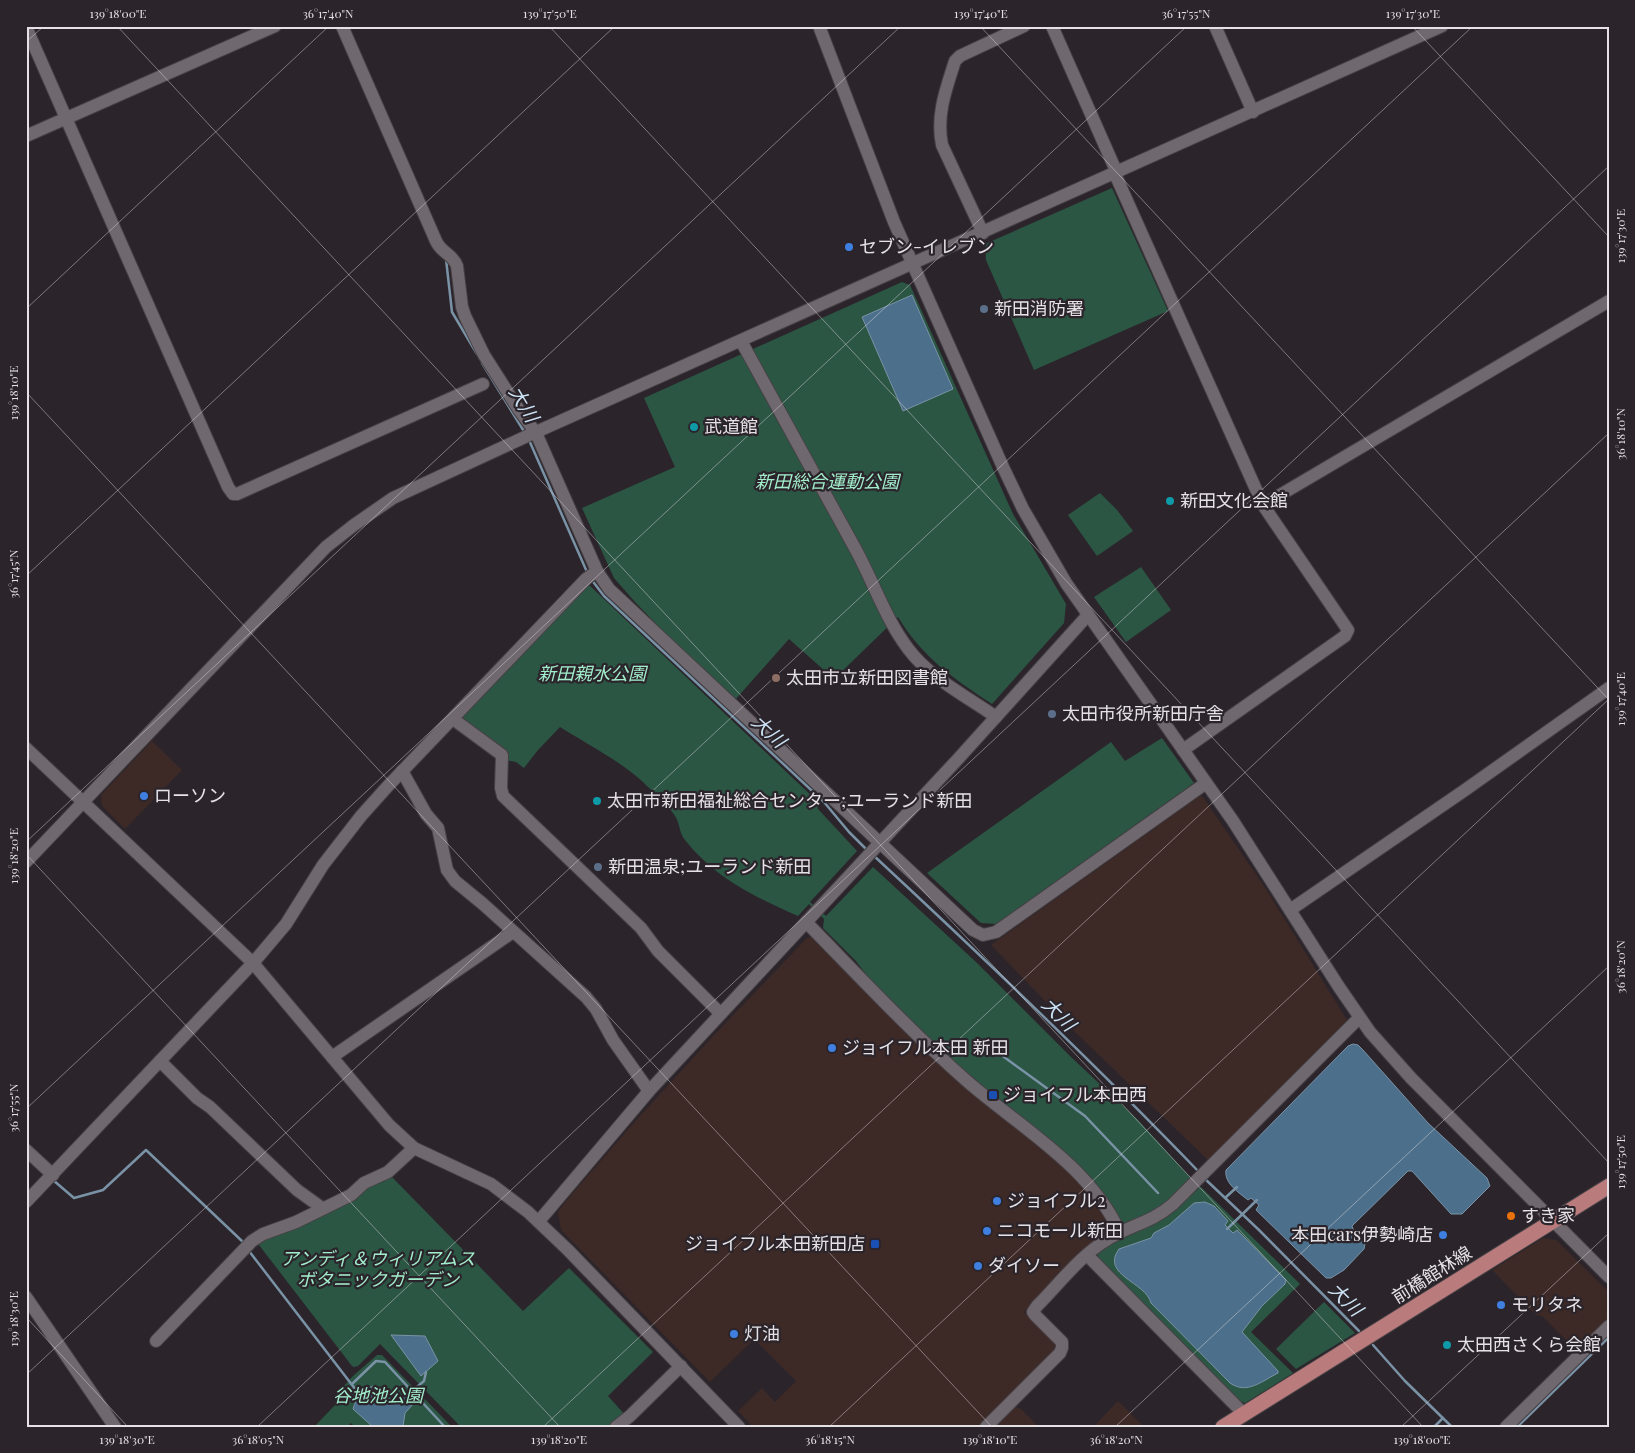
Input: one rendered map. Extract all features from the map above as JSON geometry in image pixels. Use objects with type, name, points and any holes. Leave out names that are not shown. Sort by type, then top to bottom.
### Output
[{"type":"main road","name":"前橋館林線","points":[[1223,1427],[1609,1186]]},
{"type":"street","points":[[26,136],[275,26]]},
{"type":"street","points":[[342,26],[440,250],[455,260],[465,316],[484,355],[519,410],[529,436],[597,572],[628,608],[878,846],[973,930],[983,934],[996,932],[1206,783]]},
{"type":"street","points":[[819,26],[894,222],[1023,510],[1048,554],[1088,615],[1255,854],[1360,1018],[1382,1047],[1609,1277]]},
{"type":"street","points":[[983,233],[942,144],[940,131],[942,106],[956,61],[960,56],[1024,26]]},
{"type":"street","points":[[1052,26],[1263,506],[1346,627],[1347,632],[1345,636],[1183,750]]},
{"type":"street","points":[[1215,26],[1253,112]]},
{"type":"street","points":[[26,862],[326,547],[393,498],[1442,26]]},
{"type":"street","points":[[26,27],[232,494],[237,494],[483,384]]},
{"type":"street","points":[[1263,506],[1609,301]]},
{"type":"street","points":[[741,341],[906,645],[933,672],[996,717]]},
{"type":"street","points":[[26,1202],[253,963],[286,924],[323,865],[340,843],[402,771],[586,579],[597,572]]},
{"type":"street","points":[[539,1221],[649,1091],[878,846],[1088,615]]},
{"type":"street","points":[[1290,910],[1609,688]]},
{"type":"street","points":[[453,719],[502,755],[501,788],[503,796],[641,928],[658,951],[720,1014]]},
{"type":"street","points":[[26,748],[253,963],[389,1125],[414,1148],[492,1184],[539,1221],[739,1427]]},
{"type":"street","points":[[402,771],[426,814],[438,828],[447,870],[451,876],[459,886],[483,904],[586,997],[599,1014],[613,1040],[649,1091]]},
{"type":"street","points":[[806,922],[968,1082],[1069,1165],[1100,1199],[1120,1233]]},
{"type":"street","points":[[332,1056],[513,932]]},
{"type":"street","points":[[986,1427],[1060,1353],[1062,1342],[1034,1312],[1037,1306],[1102,1242],[1162,1213],[1210,1168],[1360,1018]]},
{"type":"street","points":[[160,1061],[297,1190],[322,1208]]},
{"type":"street","points":[[156,1341],[252,1241],[263,1234],[296,1222],[351,1195],[364,1183],[388,1172],[414,1148]]},
{"type":"street","points":[[26,1150],[52,1175]]},
{"type":"street","points":[[1087,1255],[1244,1414]]},
{"type":"street","points":[[26,1297],[115,1427]]},
{"type":"street","points":[[1506,1427],[1609,1326]]},
{"type":"street","points":[[616,1427],[630,1416],[680,1366]]},
{"type":"shaded area","points":[[152,741],[182,770],[125,829],[102,806],[101,795]]},
{"type":"shaded area","points":[[1200,796],[1203,797],[1266,889],[1347,1020],[1208,1160],[1076,1033],[991,945]]},
{"type":"shaded area","points":[[812,937],[1016,1126],[1068,1170],[1091,1194],[1112,1225],[1109,1233],[1086,1249],[1024,1312],[1056,1343],[1056,1350],[979,1427],[753,1427],[738,1411],[762,1388],[775,1402],[796,1381],[754,1339],[710,1382],[561,1230],[558,1212],[566,1201],[713,1036],[807,938]]},
{"type":"shaded area","points":[[1543,1238],[1556,1240],[1609,1292],[1609,1320],[1577,1351],[1542,1316],[1536,1315],[1492,1270]]},
{"type":"shaded area","points":[[1118,1401],[1144,1427],[1093,1427]]},
{"type":"shaded area","points":[[1014,1406],[1021,1409],[1039,1427],[994,1427]]},
{"type":"green space","points":[[1112,188],[1168,311],[1034,370],[986,260],[985,244]]},
{"type":"green space","name":"新田総合運動公園","points":[[902,282],[910,285],[1013,514],[1066,604],[1064,623],[992,704],[952,676],[928,656],[898,617],[834,679],[789,639],[734,701],[693,662],[614,578],[582,508],[675,467],[644,398]]},
{"type":"green space","points":[[1100,493],[1117,510],[1133,531],[1097,556],[1068,515]]},
{"type":"green space","points":[[1141,567],[1171,610],[1126,642],[1094,597]]},
{"type":"green space","name":"新田親水公園","points":[[587,583],[816,800],[818,809],[857,851],[810,902],[826,916],[873,867],[976,962],[1071,1057],[1137,1119],[1200,1188],[1300,1284],[1251,1332],[1293,1373],[1245,1403],[1238,1400],[1097,1257],[1101,1251],[1115,1241],[1158,1222],[1174,1211],[1198,1189],[1190,1180],[1164,1206],[1151,1214],[1125,1224],[1121,1222],[1084,1171],[938,1047],[869,978],[855,960],[823,928],[824,919],[809,904],[798,916],[751,894],[723,876],[709,865],[685,840],[677,819],[672,812],[643,782],[614,760],[560,727],[524,768],[516,762],[506,760],[462,722],[462,715]]},
{"type":"green space","points":[[1162,738],[1194,783],[996,924],[981,923],[927,873],[1111,742],[1125,761]]},
{"type":"green space","name":"アンディ＆ウィリアムス ボタニックガーデン","points":[[390,1175],[523,1311],[569,1268],[653,1352],[608,1396],[625,1415],[610,1427],[461,1427],[380,1344],[358,1366],[352,1366],[259,1245],[259,1240]]},
{"type":"green space","points":[[1324,1302],[1355,1333],[1296,1369],[1276,1349]]},
{"type":"green space","name":"谷地池公園","points":[[377,1355],[382,1355],[452,1427],[355,1427],[351,1423],[347,1427],[314,1427],[337,1403],[335,1396],[353,1376]]},
{"type":"water","points":[[912,295],[953,389],[903,411],[862,317]]},
{"type":"water","points":[[1358,1045],[1363,1050],[1428,1123],[1487,1178],[1490,1186],[1462,1214],[1451,1214],[1412,1171],[1408,1171],[1352,1226],[1365,1244],[1364,1249],[1344,1270],[1331,1278],[1326,1278],[1256,1210],[1259,1205],[1251,1198],[1248,1200],[1229,1183],[1226,1170],[1348,1046]]},
{"type":"water","points":[[1205,1202],[1214,1206],[1228,1221],[1225,1225],[1233,1233],[1237,1230],[1286,1280],[1285,1284],[1262,1306],[1242,1332],[1278,1371],[1278,1373],[1266,1380],[1248,1387],[1242,1388],[1230,1383],[1151,1303],[1141,1289],[1119,1272],[1115,1265],[1115,1258],[1119,1249],[1151,1238],[1154,1233],[1169,1225],[1194,1203]]},
{"type":"water","points":[[391,1335],[425,1336],[438,1361],[421,1376]]},
{"type":"water","points":[[373,1386],[394,1403],[405,1396],[414,1403],[405,1413],[403,1427],[373,1427],[353,1409],[360,1394]]},
{"type":"waterway","name":"大川","points":[[446,259],[452,312],[477,354]]},
{"type":"waterway","name":"大川","points":[[482,363],[525,433]]},
{"type":"waterway","name":"大川","points":[[529,440],[587,572]]},
{"type":"waterway","name":"大川","points":[[591,579],[604,596],[824,802],[867,850]]},
{"type":"waterway","name":"大川","points":[[873,855],[1038,1011],[1199,1172]]},
{"type":"waterway","points":[[997,1046],[1004,1057],[1085,1116],[1158,1193]]},
{"type":"waterway","points":[[53,1180],[74,1198],[103,1190],[146,1150],[243,1242]]},
{"type":"waterway","name":"大川","points":[[1204,1178],[1259,1230],[1359,1331]]},
{"type":"waterway","points":[[1225,1198],[1237,1187]]},
{"type":"waterway","name":"大川","points":[[1227,1229],[1257,1200]]},
{"type":"waterway","points":[[249,1251],[359,1394]]},
{"type":"waterway","name":"大川","points":[[1517,1427],[1609,1337]]},
{"type":"waterway","name":"大川","points":[[1373,1345],[1405,1381],[1452,1427]]},
{"type":"waterway","points":[[352,1384],[376,1361],[385,1362],[445,1427]]},
{"type":"waterway","points":[[412,1391],[424,1381],[426,1372]]},
{"type":"waterway","points":[[1434,1427],[1443,1418]]},
{"type":"place","name":"セブン-イレブン","points":[[849,247]]},
{"type":"place","name":"新田消防署","points":[[984,309]]},
{"type":"place","name":"武道館","points":[[694,427]]},
{"type":"place","name":"新田文化会館","points":[[1170,501]]},
{"type":"place","name":"太田市立新田図書館","points":[[776,678]]},
{"type":"place","name":"太田市役所新田庁舎","points":[[1052,714]]},
{"type":"place","name":"ローソン","points":[[144,796]]},
{"type":"place","name":"太田市新田福祉総合センター;ユーランド新田","points":[[597,801]]},
{"type":"place","name":"新田温泉;ユーランド新田","points":[[598,867]]},
{"type":"place","name":"ジョイフル本田 新田","points":[[832,1048]]},
{"type":"place","name":"ジョイフル本田西","points":[[993,1095]]},
{"type":"place","name":"ジョイフル2","points":[[997,1201]]},
{"type":"place","name":"すき家","points":[[1511,1216]]},
{"type":"place","name":"ニコモール新田","points":[[987,1231]]},
{"type":"place","name":"本田cars伊勢崎店","points":[[1443,1235]]},
{"type":"place","name":"ジョイフル本田新田店","points":[[875,1244]]},
{"type":"place","name":"ダイソー","points":[[978,1266]]},
{"type":"place","name":"モリタネ","points":[[1501,1305]]},
{"type":"place","name":"灯油","points":[[734,1334]]},
{"type":"place","name":"太田西さくら会館","points":[[1447,1345]]}]
